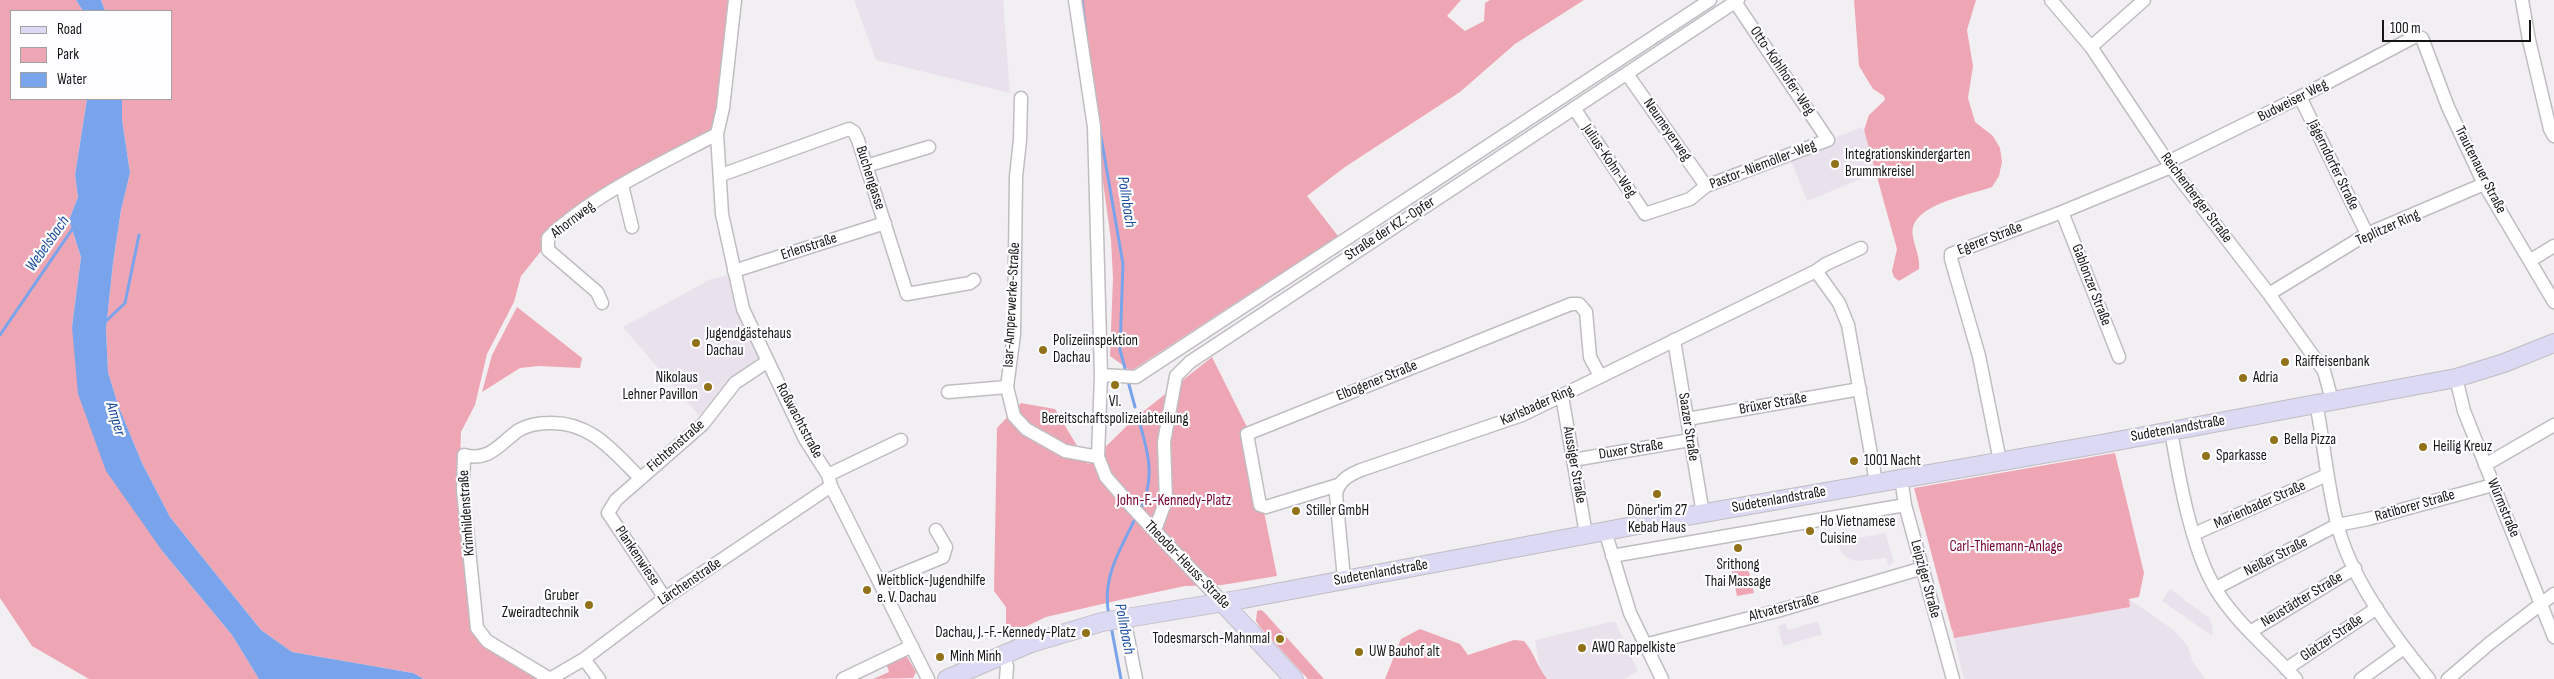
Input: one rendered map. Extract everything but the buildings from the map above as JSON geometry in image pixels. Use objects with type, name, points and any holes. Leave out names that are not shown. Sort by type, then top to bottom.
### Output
[{"type":"street","name":"Roßwachtstraße","points":[[735,0],[723,108],[717,134],[722,214],[743,309],[805,439],[830,481],[928,679]]},
{"type":"street","name":"Theodor-Heuss-Straße","points":[[1075,0],[1094,127],[1101,375],[1098,457],[1106,477],[1132,507],[1294,679]]},
{"type":"street","points":[[1101,375],[1136,377],[1710,0]]},
{"type":"street","name":"Reichenberger Straße","points":[[2051,0],[2091,47],[2170,165],[2269,294],[2324,371],[2326,476],[2337,525],[2355,568],[2377,608],[2404,648],[2429,679]]},
{"type":"street","points":[[2091,47],[2144,0]]},
{"type":"street","points":[[2522,0],[2529,40],[2550,130],[2554,136]]},
{"type":"street","name":"Straße der KZ.-Opfer","points":[[1155,530],[1166,500],[1164,442],[1176,376],[1190,362],[1736,1]]},
{"type":"street","name":"Otto-Kohlhofer-Weg","points":[[1736,1],[1828,140]]},
{"type":"street","name":"Budweiser Weg","points":[[2170,165],[2416,36]]},
{"type":"street","name":"Trautenauer Straße","points":[[2416,36],[2422,38],[2448,107],[2484,184],[2531,260],[2554,302]]},
{"type":"street","name":"Neumeyerweg","points":[[1627,74],[1706,186]]},
{"type":"street","name":"Jägerndorfer Straße","points":[[2300,97],[2367,234]]},
{"type":"street","name":"Isar-Amperwerke-Straße","points":[[1021,98],[1020,140],[1016,176],[1014,334],[1007,387],[1014,416],[1026,429],[1065,451],[1098,457]]},
{"type":"street","name":"Julius-Kohn-Weg","points":[[1574,108],[1645,214]]},
{"type":"street","name":"Buchengasse","points":[[721,175],[849,129],[854,132],[858,140],[907,294],[970,283],[974,280]]},
{"type":"street","name":"Ahornweg","points":[[602,303],[597,292],[555,256],[546,245],[548,238],[560,226],[622,185],[717,134]]},
{"type":"street","name":"Pastor-Niemöller-Weg","points":[[1645,214],[1690,199],[1706,186],[1828,140]]},
{"type":"street","points":[[866,166],[929,147]]},
{"type":"street","name":"Egerer Straße","points":[[2000,461],[1978,356],[1951,259],[1952,254],[2062,212],[2170,165]]},
{"type":"street","name":"Teplitzer Ring","points":[[2269,294],[2367,234],[2484,184]]},
{"type":"street","points":[[622,185],[632,227]]},
{"type":"street","name":"Gablonzer Straße","points":[[2062,212],[2119,357]]},
{"type":"street","name":"Erlenstraße","points":[[734,271],[885,223]]},
{"type":"street","points":[[2531,260],[2554,246]]},
{"type":"street","name":"Karlsbader Ring","points":[[1338,486],[1353,473],[1522,415],[1861,248]]},
{"type":"street","points":[[1816,271],[1839,303],[1844,314],[1860,389],[1876,482]]},
{"type":"street","name":"Elbogener Straße","points":[[1338,486],[1266,507],[1260,505],[1247,434],[1571,304],[1579,304],[1586,312],[1590,357],[1600,376]]},
{"type":"street","name":"Saazer Straße","points":[[1674,340],[1702,514]]},
{"type":"street","name":"Sudetenlandstraße","points":[[948,679],[1062,632],[1114,620],[1223,603],[1586,534],[2171,431],[2456,378],[2504,364],[2554,343]]},
{"type":"street","name":"Fichtenstraße","points":[[608,513],[616,500],[703,424],[735,383],[768,361]]},
{"type":"street","name":"Würmstraße","points":[[2456,378],[2464,411],[2554,637]]},
{"type":"street","points":[[948,392],[1007,387]]},
{"type":"street","name":"Brüxer Straße","points":[[1687,419],[1860,389]]},
{"type":"street","name":"Aussiger Straße","points":[[1562,396],[1586,534]]},
{"type":"street","name":"Krimhildenstraße","points":[[550,679],[487,641],[477,628],[463,490],[464,454],[472,457],[488,455],[529,426],[559,422],[581,427],[598,437],[640,478]]},
{"type":"street","points":[[2485,465],[2554,425]]},
{"type":"street","points":[[2171,431],[2194,534],[2204,565],[2216,588],[2250,632],[2296,679]]},
{"type":"street","name":"Lärchenstraße","points":[[550,679],[584,659],[665,598],[830,481],[902,440]]},
{"type":"street","name":"Duxer Straße","points":[[1572,460],[1690,440]]},
{"type":"street","name":"Marienbader Straße","points":[[2194,534],[2326,476]]},
{"type":"street","name":"Leipziger Straße","points":[[1901,478],[1905,505],[1954,679]]},
{"type":"street","name":"Ratiborer Straße","points":[[2337,525],[2368,519],[2493,485]]},
{"type":"street","points":[[1338,486],[1338,530],[1344,579]]},
{"type":"street","name":"Sudetenlandstraße","points":[[1612,556],[1905,505]]},
{"type":"street","name":"Plankenwiese","points":[[608,513],[665,598]]},
{"type":"street","name":"Neißer Straße","points":[[2216,588],[2337,525]]},
{"type":"street","points":[[880,583],[943,557],[946,547],[936,530]]},
{"type":"street","points":[[1606,531],[1630,613],[1662,679]]},
{"type":"street","name":"Altvaterstraße","points":[[1644,644],[1777,611],[1922,568]]},
{"type":"street","name":"Neustädter Straße","points":[[2250,632],[2355,568]]},
{"type":"street","points":[[2448,679],[2490,643],[2554,594]]},
{"type":"street","name":"Glatzer Straße","points":[[2286,668],[2377,608]]},
{"type":"street","points":[[1114,620],[1136,679]]},
{"type":"street","points":[[843,679],[912,646]]},
{"type":"street","points":[[2361,679],[2404,648]]},
{"type":"street","points":[[1003,655],[1006,666],[1006,679]]},
{"type":"street","points":[[584,659],[599,679]]},
{"type":"shaded area","points":[[854,0],[1003,0],[1010,93],[876,60]]},
{"type":"shaded area","name":"Integrationskindergarten Brummkreisel","points":[[1862,127],[1880,171],[1807,201],[1789,156]]},
{"type":"shaded area","name":"Jugendgästehaus Dachau","points":[[729,275],[743,316],[762,359],[726,382],[699,416],[623,327],[711,279]]},
{"type":"shaded area","points":[[1885,533],[1894,561],[1889,567],[1886,558],[1857,561],[1849,559],[1841,552],[1837,542]]},
{"type":"shaded area","points":[[2170,589],[2209,618],[2213,628],[2212,636],[2162,601]]},
{"type":"shaded area","points":[[2129,599],[2175,631],[2188,646],[2192,660],[2205,679],[1964,679],[1952,631]]},
{"type":"shaded area","name":"AWO Rappelkiste","points":[[1615,621],[1638,671],[1625,679],[1545,679],[1541,674],[1535,640]]},
{"type":"shaded area","points":[[1818,621],[1822,634],[1783,646],[1778,626],[1786,623],[1788,630]]},
{"type":"green space","points":[[0,0],[76,0],[82,10],[10,10],[10,100],[87,100],[75,175],[78,197],[69,220],[81,257],[72,327],[163,552],[232,635],[259,679],[89,679],[32,646],[0,598]]},
{"type":"green space","points":[[101,0],[735,0],[717,134],[622,185],[546,245],[521,276],[514,302],[487,354],[475,405],[461,432],[459,490],[470,627],[483,644],[542,679],[424,679],[413,673],[292,652],[261,630],[170,517],[142,463],[118,405],[108,372],[106,329],[121,210],[130,173],[122,119],[122,100],[172,100],[172,10],[105,10]]},
{"type":"green space","points":[[1078,0],[1461,0],[1447,16],[1465,31],[1484,21],[1485,3],[1490,0],[1584,0],[1515,44],[1460,92],[1345,167],[1307,196],[1338,236],[1131,371],[1110,356],[1113,278],[1111,240]]},
{"type":"green space","points":[[1854,0],[1976,0],[1967,30],[1973,66],[1968,98],[1975,122],[1993,136],[2000,148],[2002,162],[1999,176],[1992,187],[1960,196],[1936,206],[1917,219],[1912,231],[1919,269],[1899,281],[1894,277],[1892,271],[1897,249],[1864,130],[1869,115],[1885,100],[1884,96],[1873,89],[1859,66]]},
{"type":"green space","points":[[517,307],[582,358],[580,368],[539,366],[520,368],[482,392],[492,355]]},
{"type":"green space","name":"John-F.-Kennedy-Platz","points":[[1212,357],[1247,427],[1277,576],[1222,585],[1185,586],[1124,599],[1046,617],[1006,636],[1006,607],[994,591],[997,428],[1021,403],[1055,409],[1088,464],[1135,418]]},
{"type":"green space","name":"Carl-Thiemann-Anlage","points":[[2115,453],[2144,573],[2139,597],[2129,599],[2130,607],[1954,638],[1953,631],[1974,627],[1952,631],[1914,488]]},
{"type":"green space","points":[[1747,564],[1754,593],[1737,596],[1731,567]]},
{"type":"green space","points":[[1261,610],[1324,679],[1308,679],[1259,626],[1256,621],[1257,611]]},
{"type":"green space","points":[[1420,629],[1460,644],[1468,655],[1514,640],[1524,641],[1547,679],[1385,679],[1401,639]]},
{"type":"green space","points":[[906,655],[916,672],[913,678],[873,679],[889,672],[886,663]]},
{"type":"water","points":[[76,0],[101,0],[105,10],[82,10]]},
{"type":"water","name":"Amper","points":[[87,100],[122,100],[122,119],[130,173],[121,210],[113,263],[106,329],[108,372],[118,405],[142,463],[170,517],[261,630],[292,652],[413,673],[424,679],[259,679],[232,635],[163,552],[106,471],[78,394],[72,327],[81,257],[69,220],[78,197],[75,175]]},
{"type":"waterway","name":"Pollnbach","points":[[1082,0],[1086,34]]},
{"type":"waterway","name":"Pollnbach","points":[[1100,131],[1123,264],[1120,350],[1126,372]]},
{"type":"waterway","name":"Webelsbach","points":[[0,335],[73,228]]},
{"type":"waterway","points":[[105,322],[125,303],[139,235]]},
{"type":"waterway","name":"Pollnbach","points":[[1128,381],[1135,407]]},
{"type":"waterway","name":"Pollnbach","points":[[1137,414],[1149,462],[1148,486],[1140,510]]},
{"type":"waterway","name":"Pollnbach","points":[[1109,615],[1107,601],[1110,576],[1119,551],[1137,515]]},
{"type":"waterway","name":"Pollnbach","points":[[1111,626],[1121,679]]},
{"type":"place","name":"Integrationskindergarten Brummkreisel","points":[[1835,164]]},
{"type":"place","name":"Jugendgästehaus Dachau","points":[[696,343]]},
{"type":"place","name":"Polizeiinspektion Dachau","points":[[1043,350]]},
{"type":"place","name":"Raiffeisenbank","points":[[2285,362]]},
{"type":"place","name":"Adria","points":[[2243,378]]},
{"type":"place","name":"VI. Bereitschaftspolizeiabteilung","points":[[1115,385]]},
{"type":"place","name":"Nikolaus Lehner Pavillon","points":[[708,387]]},
{"type":"place","name":"Bella Pizza","points":[[2274,440]]},
{"type":"place","name":"Heilig Kreuz","points":[[2423,447]]},
{"type":"place","name":"Sparkasse","points":[[2206,456]]},
{"type":"place","name":"1001 Nacht","points":[[1854,461]]},
{"type":"place","name":"Döner'im 27 Kebab Haus","points":[[1657,494]]},
{"type":"place","name":"Stiller GmbH","points":[[1296,511]]},
{"type":"place","name":"Ho Vietnamese Cuisine","points":[[1810,531]]},
{"type":"place","name":"Srithong Thai Massage","points":[[1738,548]]},
{"type":"place","name":"Weitblick-Jugendhilfe e. V. Dachau","points":[[867,590]]},
{"type":"place","name":"Gruber Zweiradtechnik","points":[[589,605]]},
{"type":"place","name":"Dachau, J.-F.-Kennedy-Platz","points":[[1086,633]]},
{"type":"place","name":"Todesmarsch-Mahnmal","points":[[1280,639]]},
{"type":"place","name":"AWO Rappelkiste","points":[[1582,648]]},
{"type":"place","name":"UW Bauhof alt","points":[[1359,652]]},
{"type":"place","name":"Minh Minh","points":[[940,657]]}]
